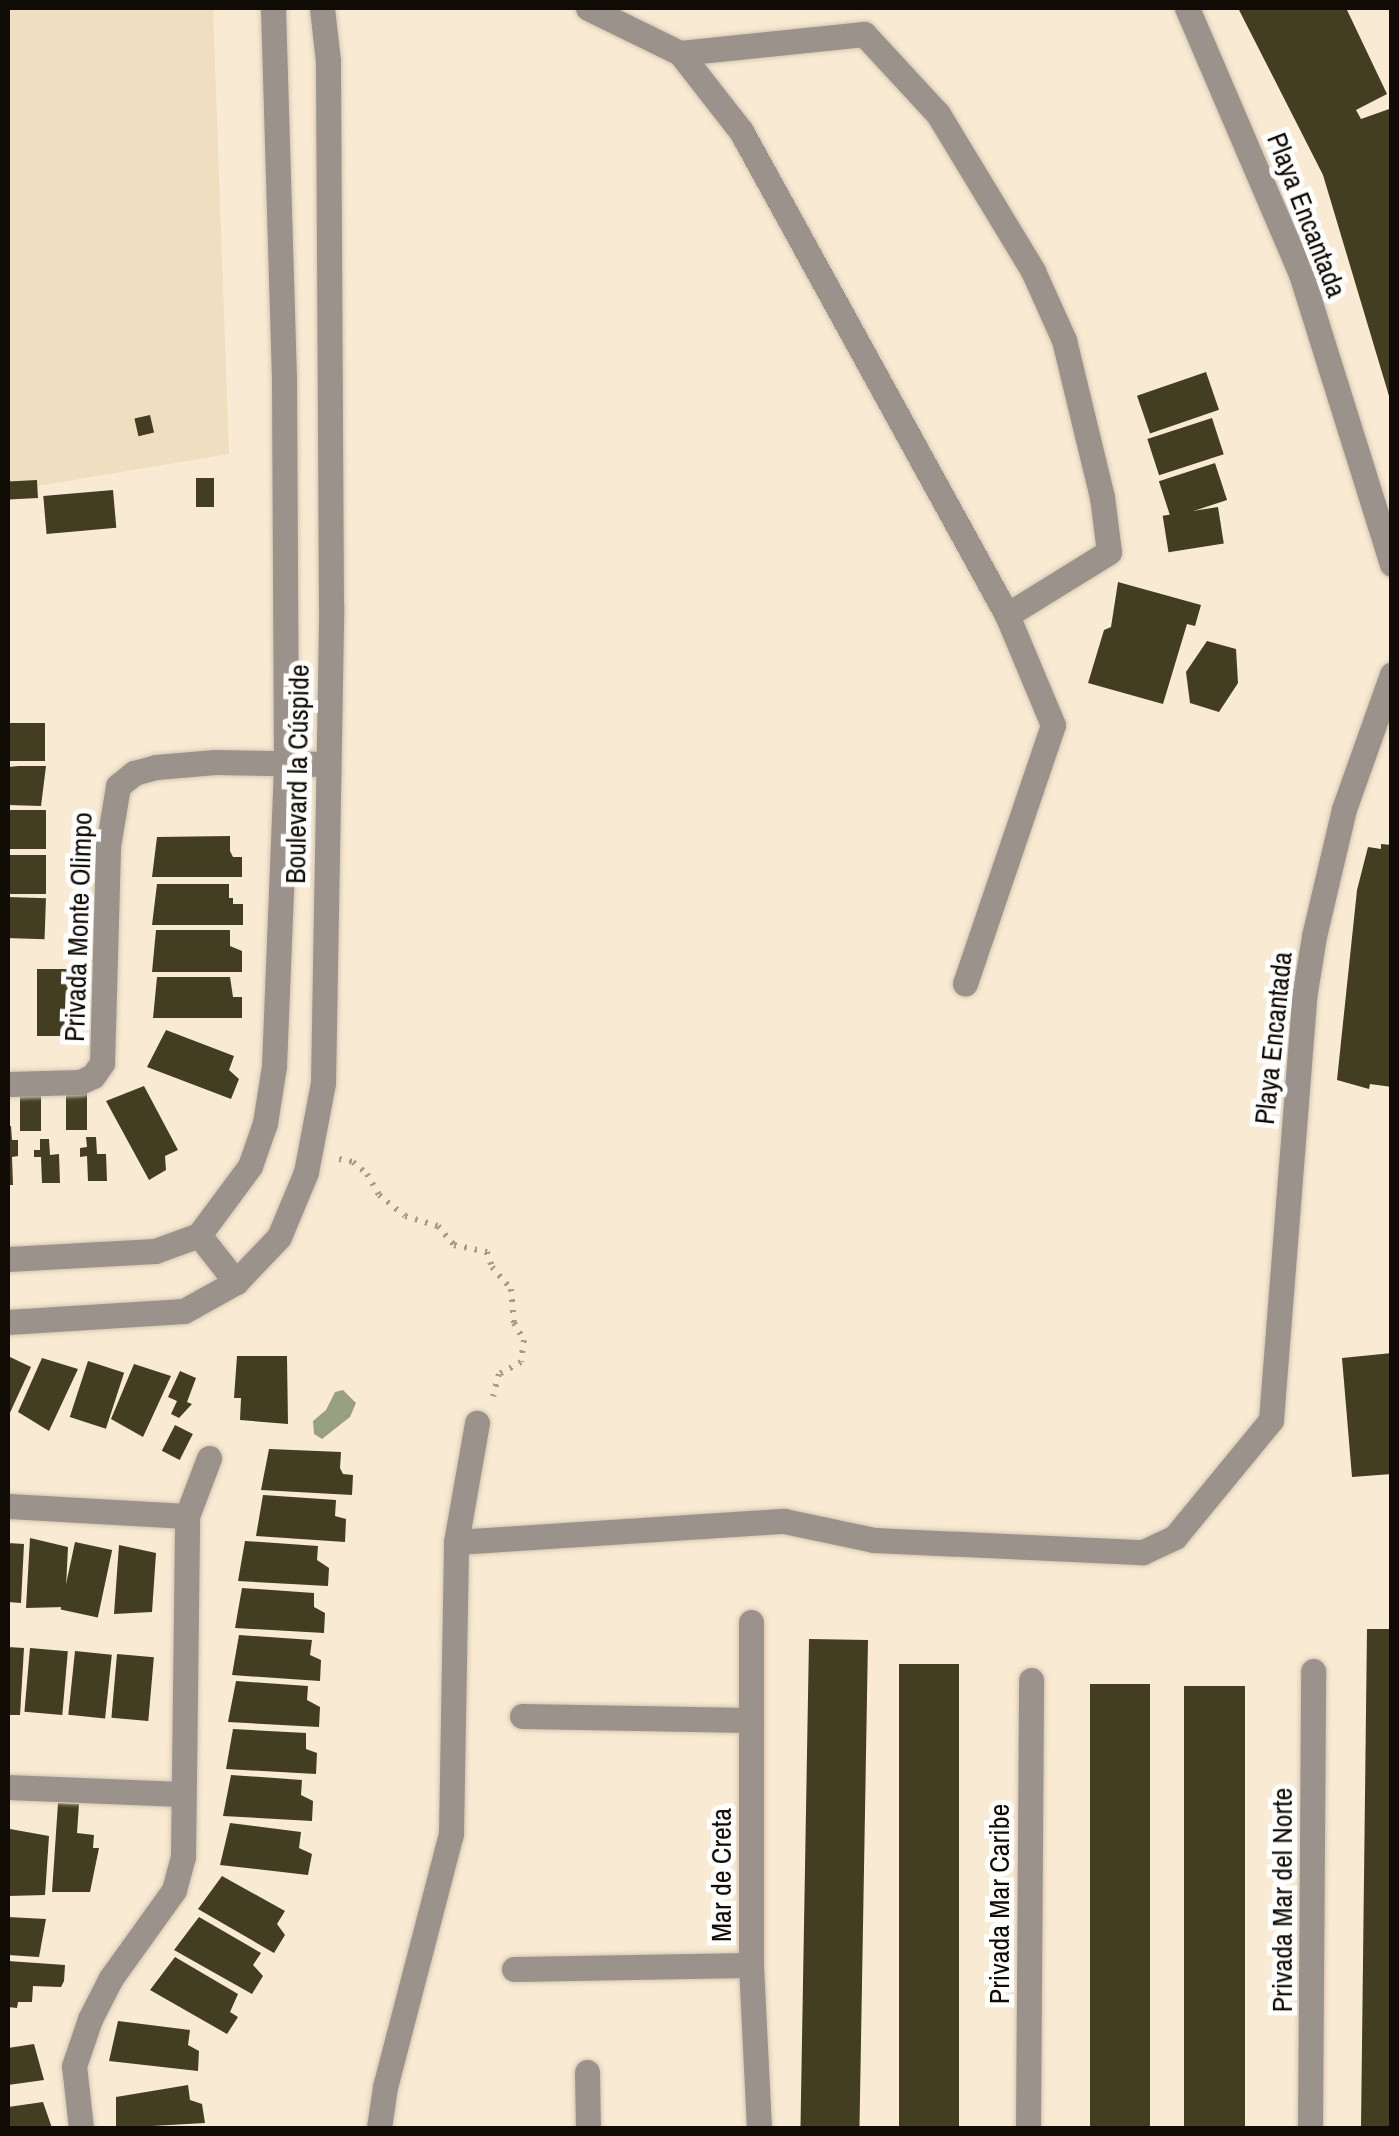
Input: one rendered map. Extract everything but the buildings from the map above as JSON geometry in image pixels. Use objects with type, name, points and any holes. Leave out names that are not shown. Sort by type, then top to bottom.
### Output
[{"type":"street","name":"Boulevard la Cúspide","points":[[199,1235],[250,1166],[265,1123],[274,1066],[286,761],[284,379],[274,8]]},
{"type":"street","name":"Boulevard la Cúspide","points":[[8,1322],[184,1311],[236,1282],[278,1237],[306,1172],[322,1083],[330,255],[328,61],[322,8]]},
{"type":"street","points":[[588,8],[680,52],[741,130],[1007,616],[1053,724],[964,983]]},
{"type":"street","name":"Playa Encantada","points":[[1187,8],[1301,274],[1392,564]]},
{"type":"street","points":[[680,52],[864,34],[938,114],[1033,271],[1064,340],[1102,497],[1109,552],[1007,616]]},
{"type":"street","name":"Playa Encantada","points":[[456,1542],[784,1521],[874,1540],[1143,1552],[1176,1537],[1271,1420],[1304,998],[1314,936],[1344,809],[1392,674]]},
{"type":"street","name":"Privada Monte Olimpo","points":[[8,1084],[80,1082],[93,1076],[102,1062],[108,846],[118,786],[134,773],[156,767],[286,761],[326,764]]},
{"type":"street","points":[[8,1259],[155,1251],[199,1235],[236,1282]]},
{"type":"street","points":[[379,2128],[385,2087],[452,1834],[456,1542],[477,1422]]},
{"type":"street","points":[[81,2128],[74,2066],[110,1978],[174,1890],[183,1857],[180,1794],[187,1516],[208,1458]]},
{"type":"street","points":[[8,1506],[187,1516]]},
{"type":"street","name":"Mar de Creta","points":[[751,1622],[751,1965],[759,2128]]},
{"type":"street","name":"Privada Mar del Norte","points":[[1310,2128],[1312,1672]]},
{"type":"street","name":"Privada Mar Caribe","points":[[1028,2128],[1030,1680]]},
{"type":"street","points":[[522,1716],[752,1720]]},
{"type":"street","points":[[8,1787],[180,1794]]},
{"type":"street","points":[[514,1969],[751,1965]]},
{"type":"street","points":[[588,2072],[588,2128]]},
{"type":"path","points":[[334,1158],[353,1162],[379,1195],[404,1216],[438,1226],[454,1245],[487,1252],[492,1267],[511,1289],[514,1323],[524,1340],[521,1362],[499,1374],[491,1403],[477,1422]]},
{"type":"shaded area","points":[[8,8],[213,8],[229,454],[8,491]]},
{"type":"shaded area","points":[[343,1390],[356,1403],[350,1417],[322,1439],[314,1434],[313,1421],[326,1410],[335,1392]]}]
